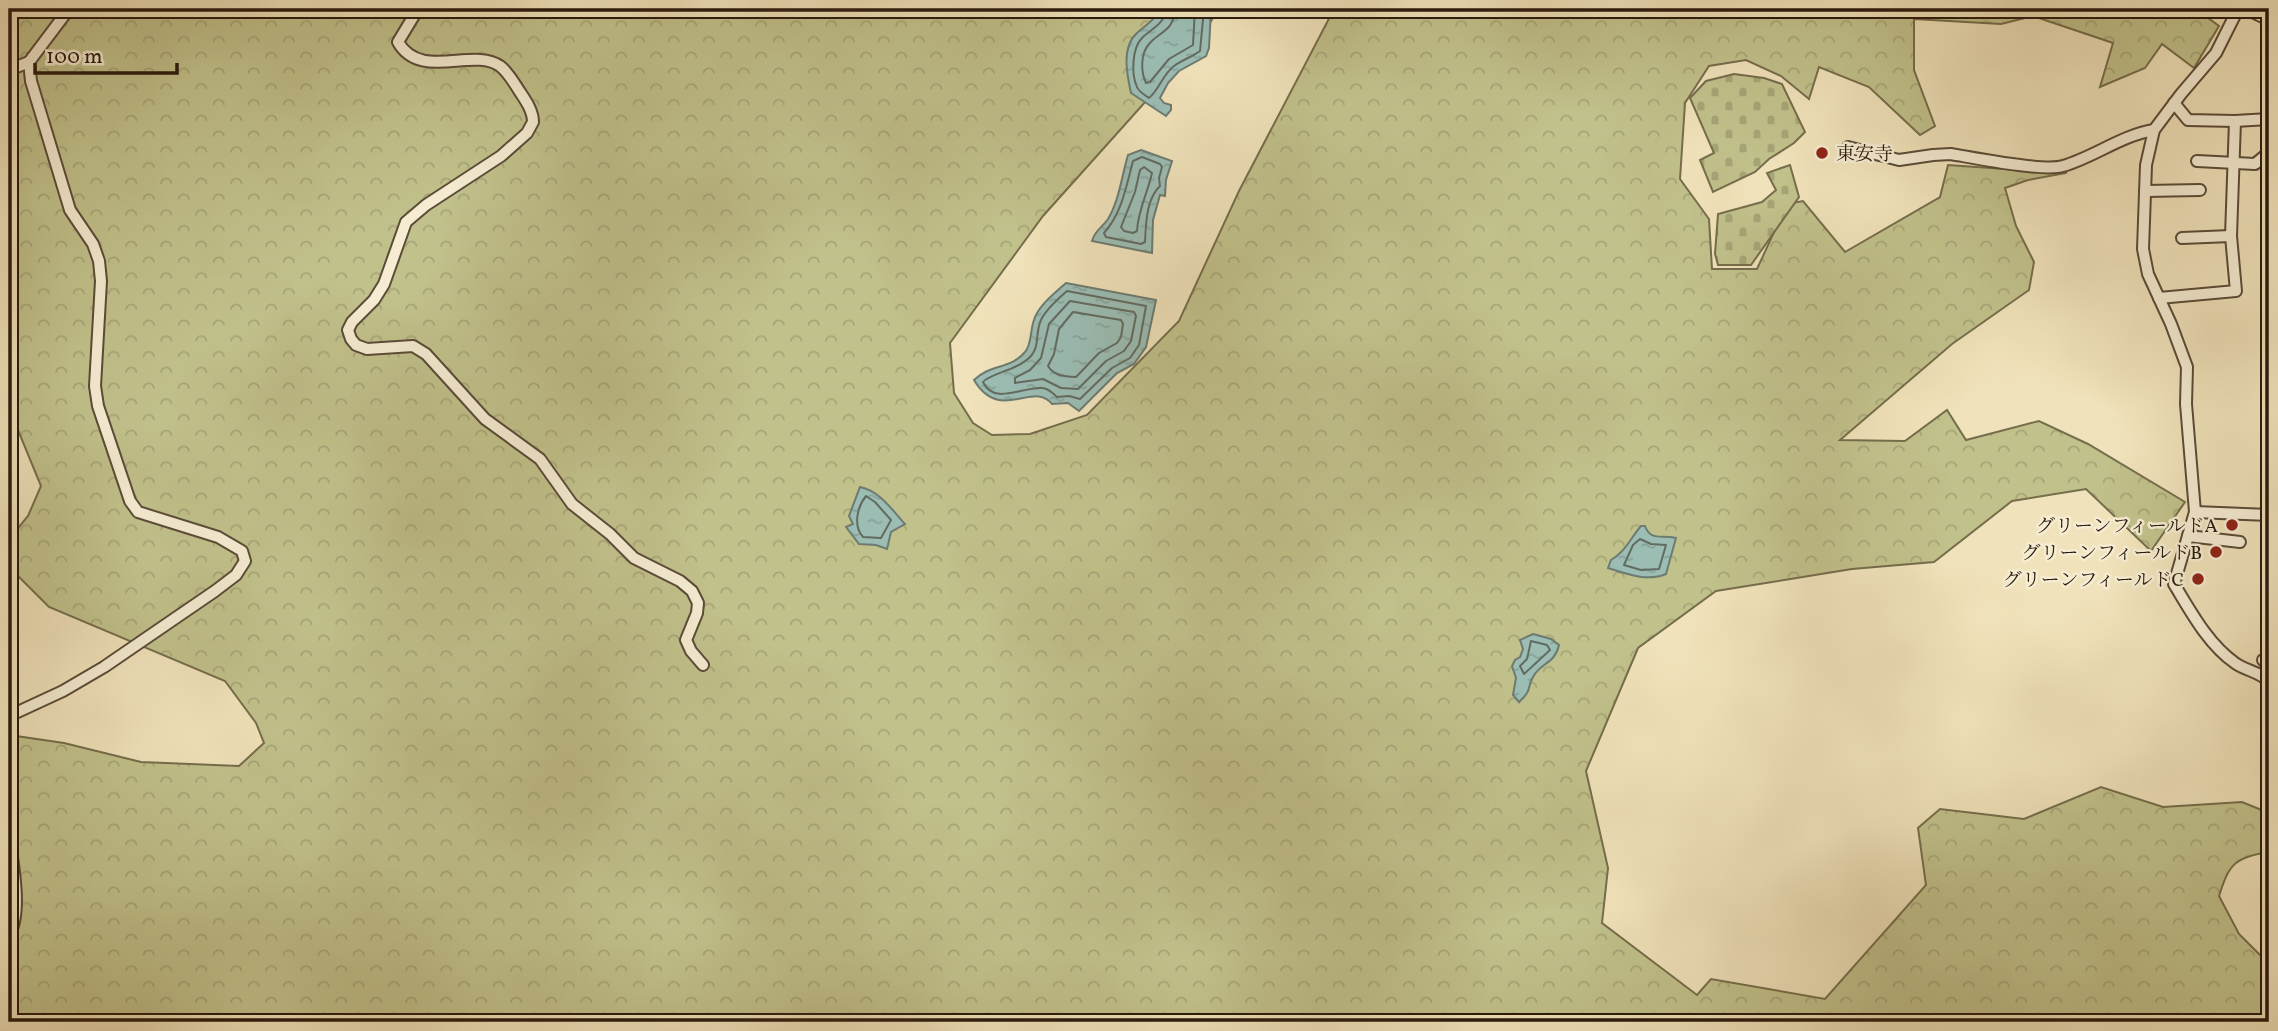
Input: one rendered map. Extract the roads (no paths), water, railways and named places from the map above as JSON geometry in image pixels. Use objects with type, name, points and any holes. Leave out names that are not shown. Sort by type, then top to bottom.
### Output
[{"type":"street","points":[[9,70],[29,62],[69,9]]},
{"type":"street","points":[[418,9],[398,42],[401,48],[434,62],[494,63],[501,67],[528,105],[533,122],[527,133],[501,156],[426,205],[406,222],[384,284],[348,330],[351,339],[356,345],[367,349],[413,346],[426,354],[485,419],[540,459],[572,504],[610,534],[634,558],[680,581],[692,592],[698,603],[697,613],[686,640],[704,665]]},
{"type":"street","points":[[2238,9],[2216,53],[2154,130],[2146,165],[2143,249],[2148,274],[2187,367],[2186,404],[2195,512],[2174,584],[2220,651],[2238,665],[2269,682]]},
{"type":"street","points":[[2246,9],[2269,20]]},
{"type":"street","points":[[9,716],[63,691],[104,667],[215,591],[236,575],[245,561],[242,551],[218,537],[138,512],[130,501],[98,406],[95,386],[101,281],[99,261],[93,244],[70,210],[31,81],[29,62]]},
{"type":"street","points":[[2174,103],[2188,120],[2269,119]]},
{"type":"street","points":[[2159,298],[2236,291],[2231,236],[2235,121]]},
{"type":"street","points":[[1848,147],[1899,160],[1951,154],[2060,167],[2094,155],[2142,132],[2154,130]]},
{"type":"street","points":[[2197,161],[2256,163],[2267,154]]},
{"type":"street","points":[[2145,191],[2200,190]]},
{"type":"street","points":[[2182,238],[2231,236]]},
{"type":"street","points":[[2195,512],[2269,515]]},
{"type":"street","points":[[2188,536],[2240,542]]},
{"type":"street","points":[[9,835],[15,895],[14,918],[9,935]]},
{"type":"water","points":[[1161,9],[1211,9],[1209,48],[1206,56],[1179,71],[1168,83],[1160,98],[1171,105],[1166,116],[1131,93],[1126,61],[1132,39]]},
{"type":"water","points":[[1141,150],[1172,161],[1166,180],[1165,196],[1160,195],[1153,220],[1152,253],[1092,241],[1112,212],[1128,155]]},
{"type":"water","points":[[1066,283],[1156,300],[1146,347],[1134,364],[1117,373],[1079,411],[1068,403],[1052,404],[1045,398],[1036,396],[1005,401],[984,393],[974,380],[987,371],[1013,361],[1025,352],[1036,315],[1047,300]]},
{"type":"water","points":[[860,487],[874,492],[905,524],[891,532],[887,549],[859,544],[846,527],[853,524],[849,516]]},
{"type":"water","points":[[1641,526],[1645,526],[1654,536],[1676,538],[1666,574],[1644,577],[1608,568],[1611,560],[1624,549]]},
{"type":"water","points":[[1533,634],[1551,639],[1559,645],[1551,660],[1536,672],[1528,692],[1519,702],[1513,695],[1516,678],[1512,666],[1523,649],[1520,640]]},
{"type":"place","name":"東安寺","points":[[1822,153]]},
{"type":"place","name":"グリーンフィールドA","points":[[2232,525]]},
{"type":"place","name":"グリーンフィールドB","points":[[2216,552]]},
{"type":"place","name":"グリーンフィールドC","points":[[2198,579]]}]
